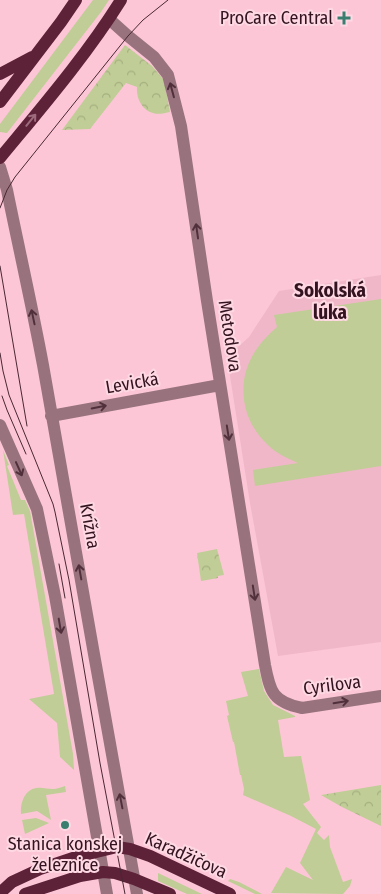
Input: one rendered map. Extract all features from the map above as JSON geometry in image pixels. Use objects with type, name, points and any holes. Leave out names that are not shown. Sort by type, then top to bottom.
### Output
[{"type":"main road","points":[[0,102],[76,0]]},
{"type":"main road","points":[[0,158],[45,103],[109,19],[121,0]]},
{"type":"main road","points":[[0,74],[36,55]]},
{"type":"main road","name":"Karadžičova","points":[[0,893],[12,882],[40,869],[117,847],[150,856],[230,894]]},
{"type":"main road","points":[[24,894],[80,876],[103,872],[115,873],[134,879],[170,894]]},
{"type":"street","name":"Metodova","points":[[109,19],[154,57],[168,75],[181,126],[268,684]]},
{"type":"street","name":"Krížna","points":[[0,167],[7,190],[42,365],[137,894]]},
{"type":"street","name":"Levická","points":[[51,416],[220,384]]},
{"type":"street","points":[[0,424],[37,509],[55,596],[107,894]]},
{"type":"street","name":"Cyrilova","points":[[268,684],[274,694],[283,702],[302,708],[381,696]]},
{"type":"shaded area","points":[[381,275],[381,642],[278,656],[250,503],[227,357],[249,337],[279,291]]},
{"type":"green space","points":[[93,0],[109,0],[7,133],[0,132],[0,124]]},
{"type":"green space","points":[[125,45],[152,66],[164,80],[170,112],[157,114],[149,111],[140,103],[137,87],[126,83],[90,129],[62,130]]},
{"type":"green space","points":[[381,299],[381,466],[255,486],[253,470],[298,463],[275,451],[259,435],[252,424],[244,400],[243,387],[249,362],[268,335],[277,327],[274,315]]},
{"type":"green space","points":[[3,450],[9,465],[7,466],[21,500],[25,500],[30,511],[73,754],[74,770],[60,757],[57,723],[29,699],[54,694],[24,514],[13,515]]},
{"type":"green space","points":[[217,549],[224,575],[201,581],[197,553]]},
{"type":"green space","points":[[259,669],[264,691],[273,705],[295,716],[278,720],[284,757],[301,756],[310,800],[303,804],[321,827],[317,833],[324,840],[329,835],[330,847],[343,882],[352,879],[350,886],[343,894],[271,893],[286,867],[313,880],[300,863],[316,829],[243,795],[244,789],[227,716],[229,715],[226,701],[248,696],[241,672]]},
{"type":"green space","points":[[381,785],[381,826],[321,795]]},
{"type":"green space","points":[[65,786],[66,792],[46,795],[51,820],[37,811],[21,814],[24,798],[32,789],[54,789]]},
{"type":"green space","points":[[36,818],[49,823],[25,834],[22,820]]},
{"type":"green space","points":[[158,873],[202,894],[187,894],[158,881]]},
{"type":"green space","points":[[230,879],[262,894],[255,894],[228,881]]},
{"type":"tram line","points":[[0,208],[7,190],[15,177],[128,36],[143,20],[168,0]]},
{"type":"tram line","points":[[0,266],[27,426]]},
{"type":"tram line","points":[[0,353],[9,395],[55,512],[69,580],[100,763],[125,894]]},
{"type":"tram line","points":[[2,396],[26,454]]},
{"type":"tram line","points":[[59,564],[65,598]]},
{"type":"place","name":"ProCare Central","points":[[344,18]]},
{"type":"place","name":"Stanica konskej železnice","points":[[65,825]]},
{"type":"district","name":"Sokolská lúka","points":[[330,301]]}]
